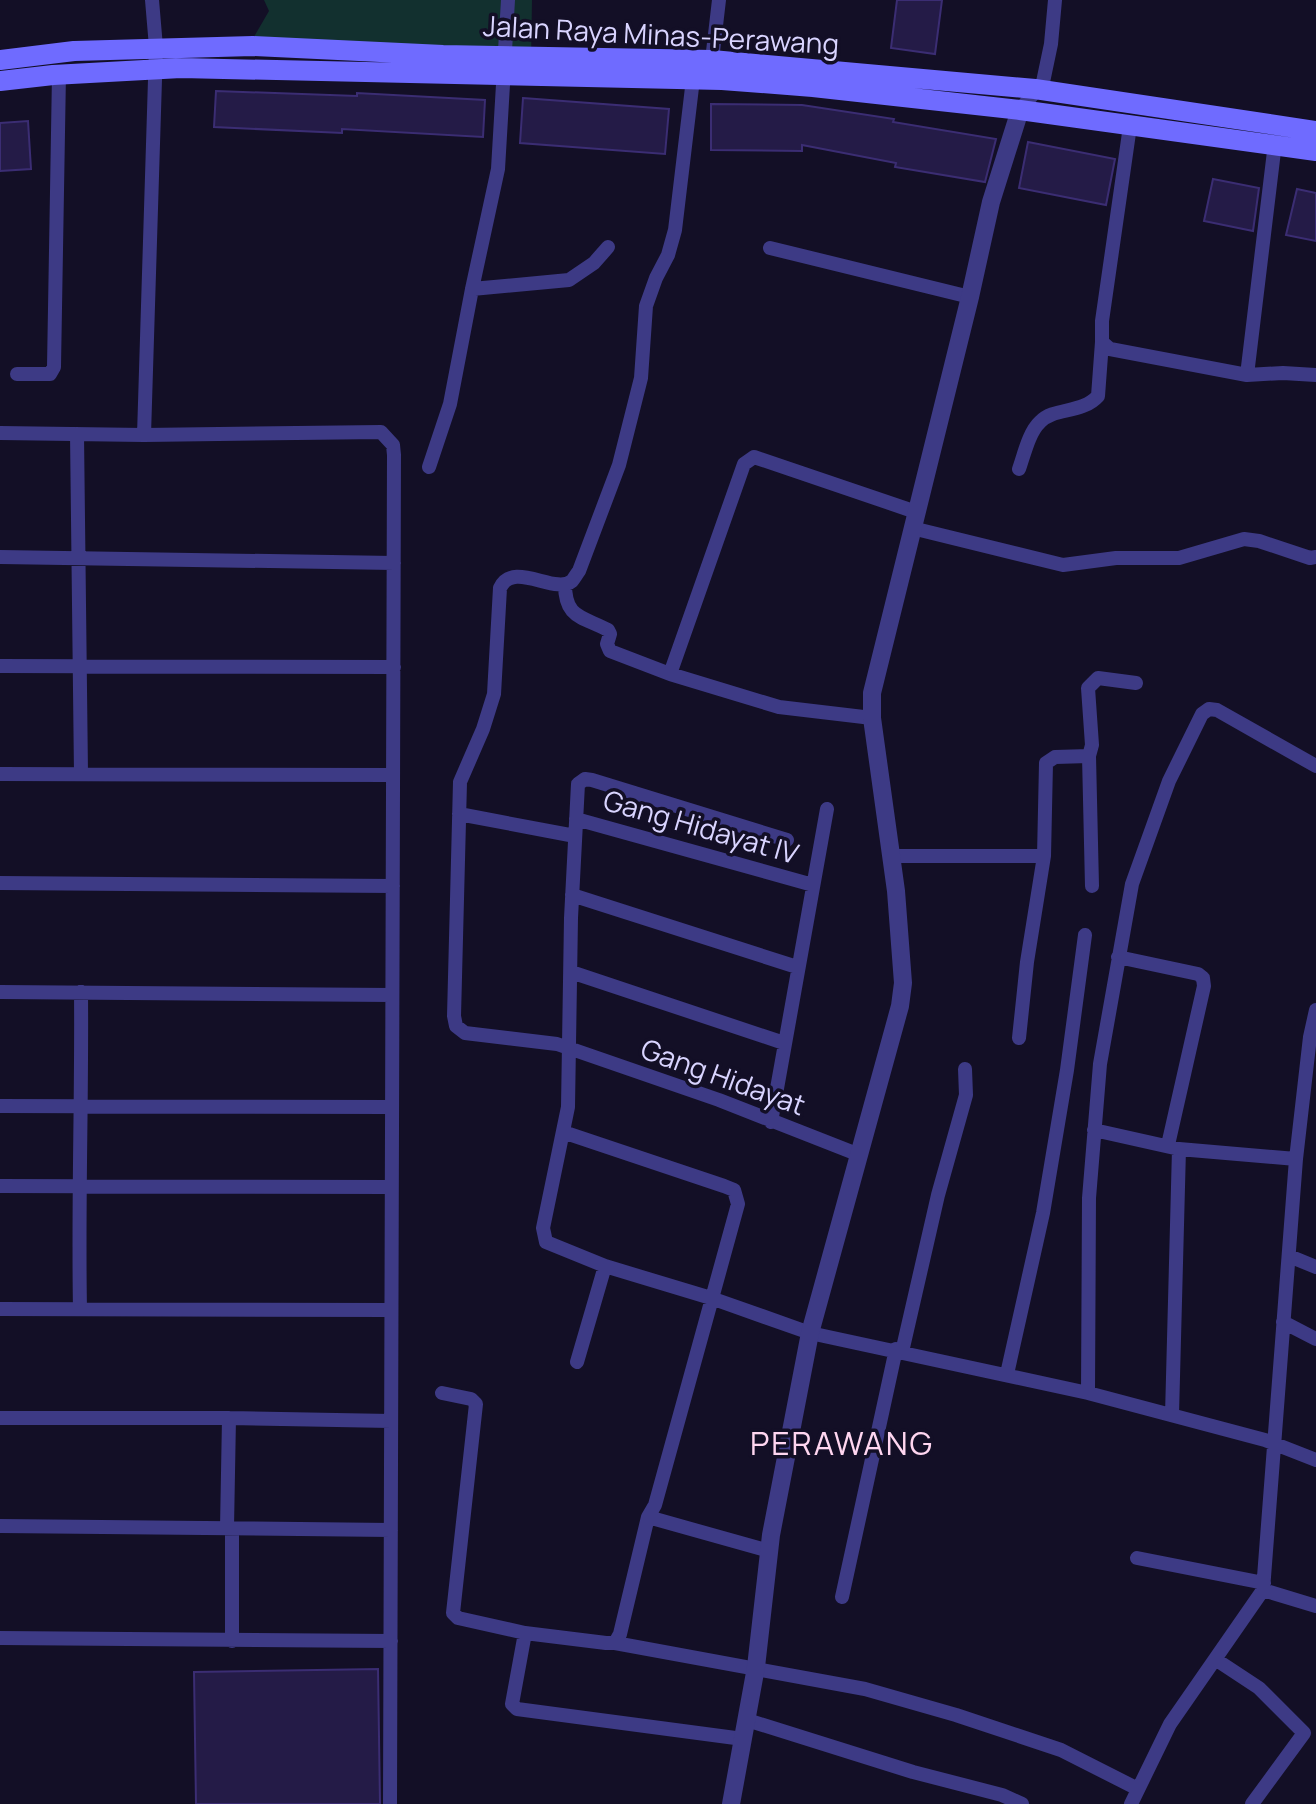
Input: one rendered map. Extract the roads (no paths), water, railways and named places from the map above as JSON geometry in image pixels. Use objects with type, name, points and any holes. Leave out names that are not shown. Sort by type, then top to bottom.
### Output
[{"type":"main road","name":"Jalan Raya Minas-Perawang","points":[[0,60],[74,51],[253,46],[813,87],[1020,110],[1316,151]]},
{"type":"main road","name":"Jalan Raya Minas-Perawang","points":[[0,81],[59,74],[155,69],[505,66],[712,60],[1035,89],[1316,131]]},
{"type":"street","points":[[144,435],[156,47],[152,0]]},
{"type":"street","points":[[429,467],[450,404],[498,169],[508,0]]},
{"type":"street","points":[[712,60],[719,0]]},
{"type":"street","points":[[731,1804],[756,1667],[769,1551],[810,1333],[900,1006],[903,983],[891,856],[872,718],[872,693],[991,202],[1020,110],[1043,82],[1055,0]]},
{"type":"street","points":[[17,374],[50,374],[54,367],[59,74]]},
{"type":"street","points":[[575,836],[459,814],[460,782],[494,694],[503,583],[518,577],[565,584],[573,581],[619,465],[641,378],[646,306],[675,230],[693,79]]},
{"type":"street","points":[[1019,469],[1037,424],[1045,418],[1085,406],[1098,396],[1102,321],[1130,126]]},
{"type":"street","points":[[1247,375],[1275,143]]},
{"type":"street","points":[[472,289],[569,280],[594,263],[608,247]]},
{"type":"street","points":[[770,248],[970,297]]},
{"type":"street","points":[[1102,342],[1110,349],[1247,375],[1316,375]]},
{"type":"street","points":[[0,433],[385,434],[393,445],[390,1804]]},
{"type":"street","points":[[77,434],[81,774]]},
{"type":"street","points":[[670,674],[744,464],[754,457],[914,520],[1063,565],[1116,558],[1179,558],[1244,539],[1316,557]]},
{"type":"street","points":[[0,557],[394,563]]},
{"type":"street","points":[[565,584],[565,601],[569,611],[608,630],[610,651],[670,674],[779,707],[872,718]]},
{"type":"street","points":[[0,666],[394,667]]},
{"type":"street","points":[[1092,886],[1089,756],[1092,745],[1088,688],[1098,678],[1136,683]]},
{"type":"street","points":[[1088,1393],[1089,1198],[1100,1064],[1132,884],[1169,781],[1206,710],[1217,710],[1316,766]]},
{"type":"street","points":[[1019,1038],[1027,962],[1044,856],[1044,769],[1046,763],[1055,757],[1089,756]]},
{"type":"street","points":[[0,774],[393,775]]},
{"type":"street","points":[[787,840],[585,779],[577,786],[568,1107],[543,1228],[544,1240],[605,1266],[711,1298],[810,1333],[1088,1393],[1273,1444],[1316,1460]]},
{"type":"street","points":[[771,1122],[827,809]]},
{"type":"street","name":"Gang Hidayat","points":[[459,814],[456,1026],[465,1033],[557,1044],[719,1100],[857,1154]]},
{"type":"street","name":"Gang Hidayat IV","points":[[576,819],[813,885]]},
{"type":"street","points":[[891,856],[1044,856]]},
{"type":"street","points":[[0,883],[393,886]]},
{"type":"street","points":[[572,895],[797,967]]},
{"type":"street","points":[[1007,1374],[1043,1213],[1085,935]]},
{"type":"street","points":[[1118,957],[1198,974],[1203,978],[1204,986],[1173,1147],[1172,1415]]},
{"type":"street","points":[[571,972],[784,1043]]},
{"type":"street","points":[[0,992],[392,995]]},
{"type":"street","points":[[80,1309],[81,992]]},
{"type":"street","points":[[1131,1804],[1170,1724],[1263,1587],[1296,1159],[1316,1010]]},
{"type":"street","points":[[842,1597],[899,1350],[966,1095],[965,1069]]},
{"type":"street","points":[[0,1106],[391,1107]]},
{"type":"street","points":[[1094,1130],[1173,1147],[1296,1159]]},
{"type":"street","points":[[563,1132],[734,1190],[738,1204],[615,1643]]},
{"type":"street","points":[[0,1186],[391,1187]]},
{"type":"street","points":[[1289,1256],[1316,1267]]},
{"type":"street","points":[[577,1362],[605,1266]]},
{"type":"street","points":[[0,1309],[391,1310]]},
{"type":"street","points":[[1283,1322],[1316,1339]]},
{"type":"street","points":[[442,1393],[471,1399],[476,1404],[453,1613],[458,1618],[525,1633],[615,1643],[865,1689],[1061,1750],[1138,1789]]},
{"type":"street","points":[[0,1418],[391,1421]]},
{"type":"street","points":[[229,1418],[232,1641]]},
{"type":"street","points":[[648,1517],[769,1551]]},
{"type":"street","points":[[0,1526],[391,1530]]},
{"type":"street","points":[[1137,1558],[1263,1587],[1316,1606]]},
{"type":"street","points":[[525,1633],[512,1700],[517,1709],[743,1739]]},
{"type":"street","points":[[0,1638],[391,1641]]},
{"type":"street","points":[[1215,1659],[1259,1688],[1310,1736],[1252,1804]]},
{"type":"street","points":[[747,1720],[913,1772],[1002,1795],[1022,1804]]},
{"type":"district","name":"PERAWANG","points":[[842,1444]]}]
